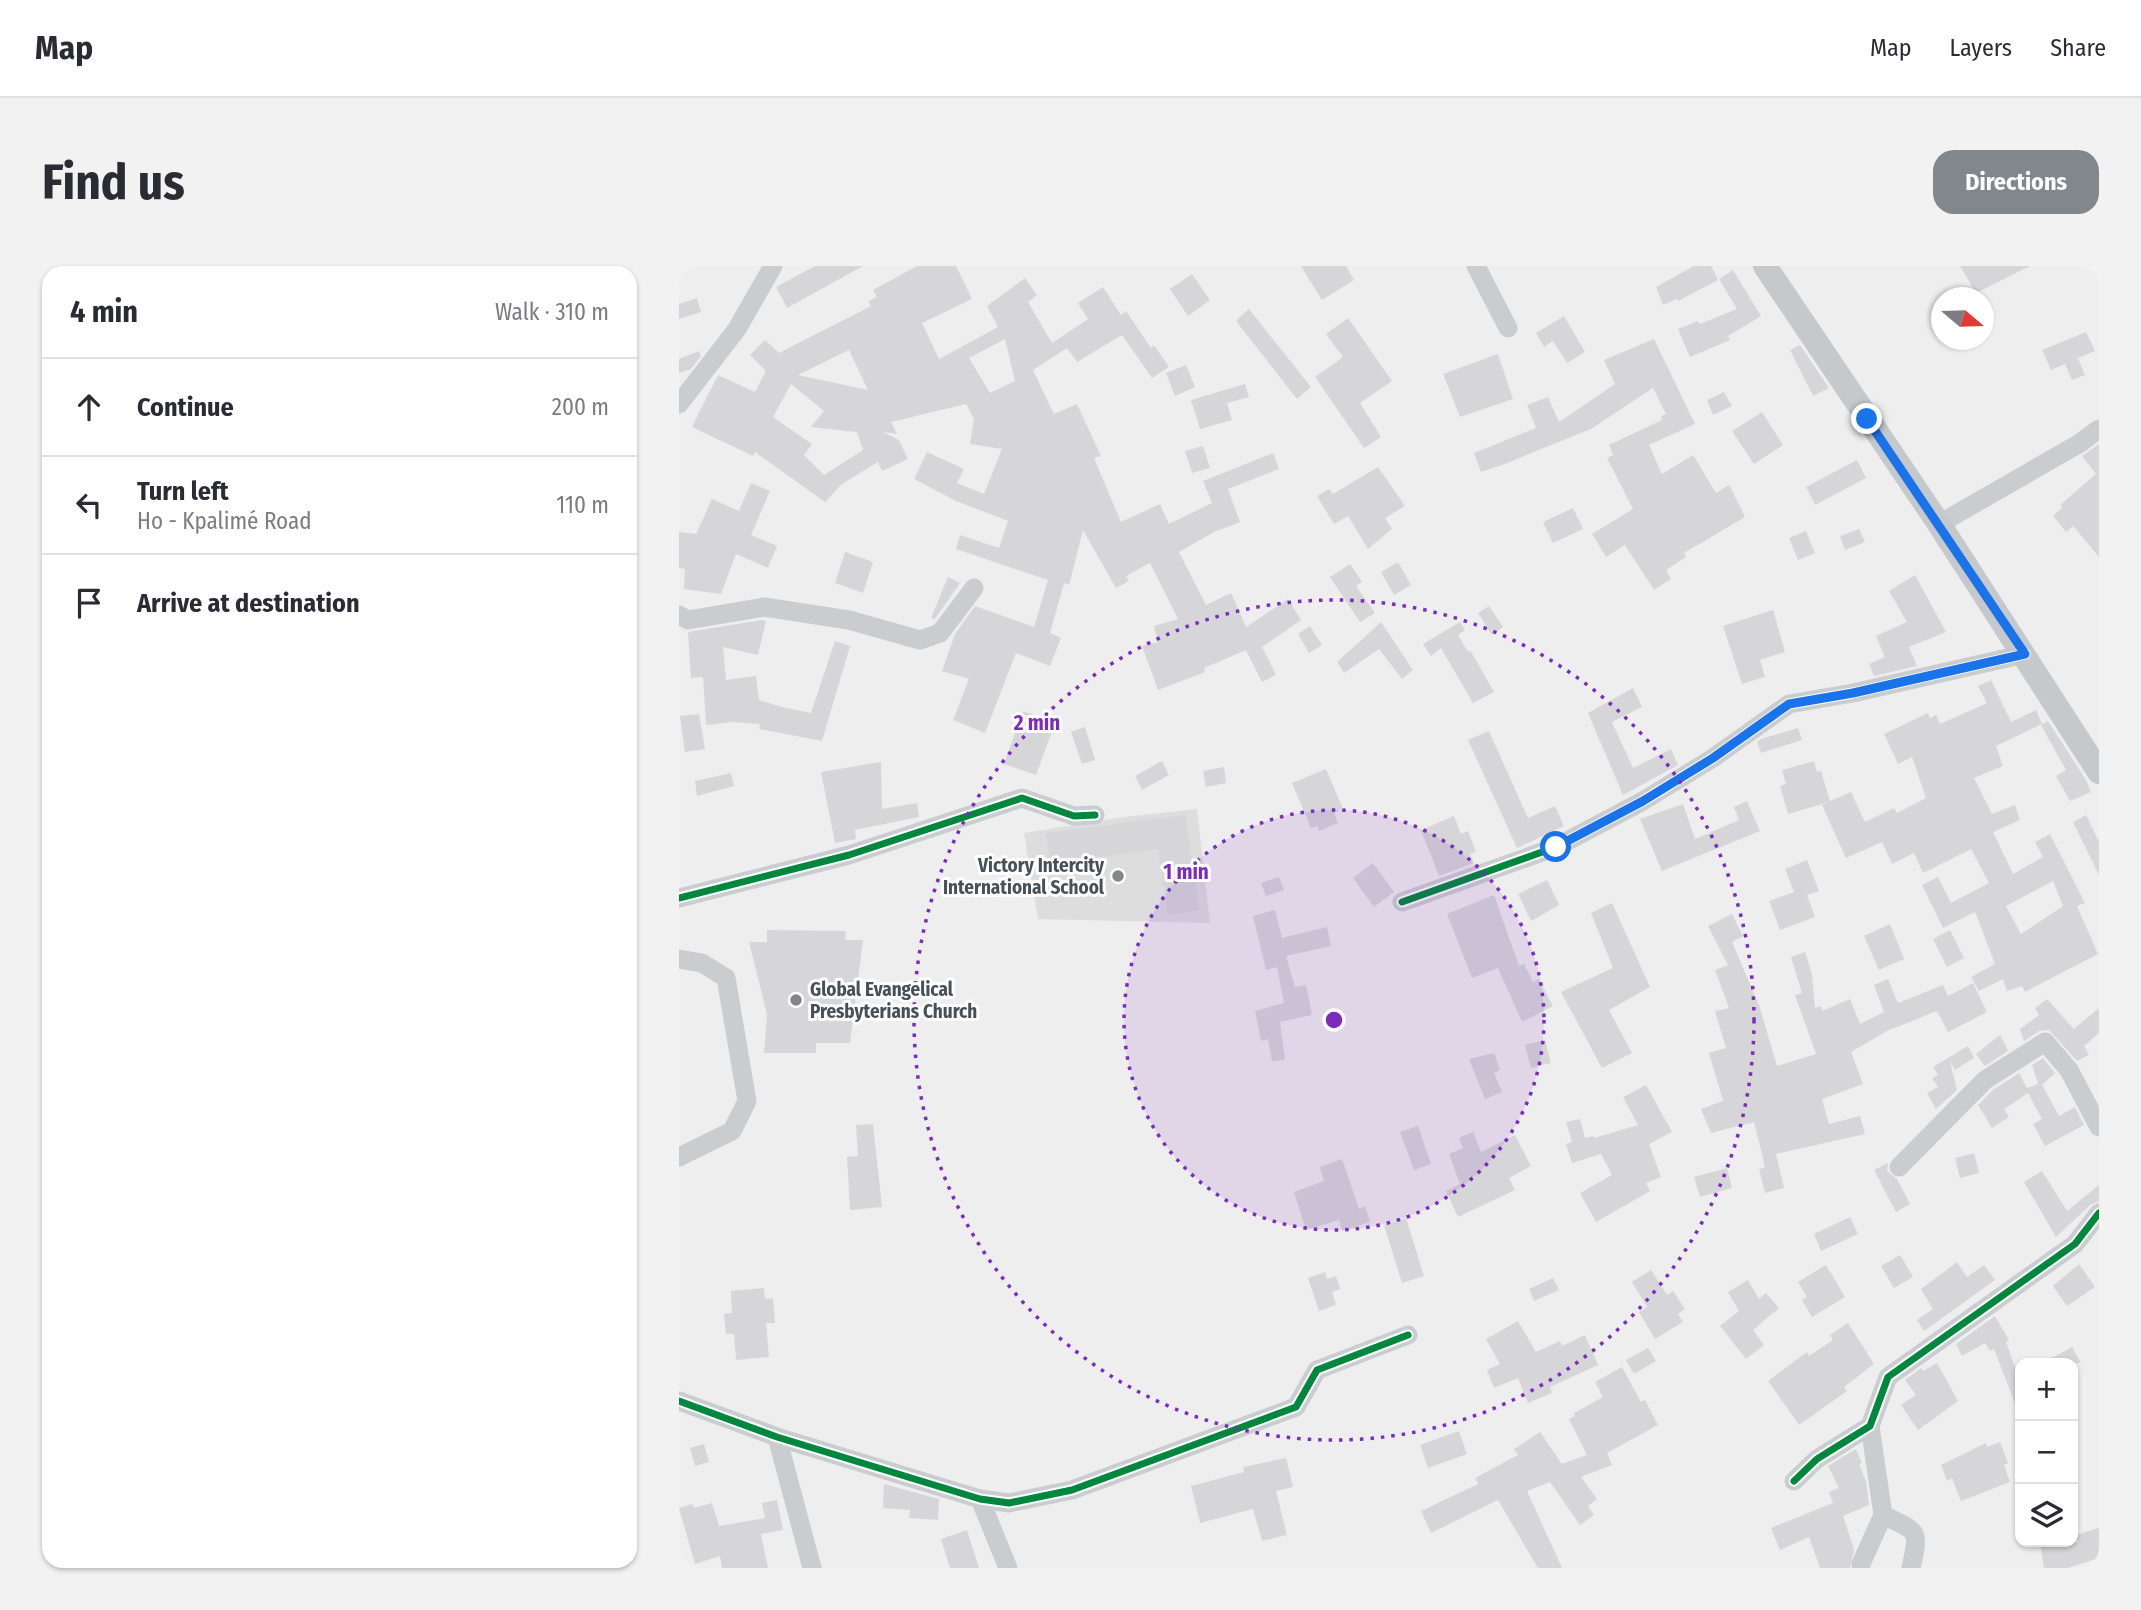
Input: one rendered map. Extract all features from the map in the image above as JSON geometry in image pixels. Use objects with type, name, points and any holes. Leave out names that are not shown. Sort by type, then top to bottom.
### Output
[{"type":"main road","points":[[1765,266],[2025,654],[2099,772]]},
{"type":"street","points":[[679,404],[737,329],[773,266]]},
{"type":"street","points":[[1476,266],[1508,328]]},
{"type":"street","points":[[1939,524],[2080,443],[2099,429]]},
{"type":"street","points":[[679,615],[688,620],[764,607],[849,620],[920,640],[940,633],[974,588]]},
{"type":"street","points":[[1402,902],[1556,847],[1643,801],[1713,758],[1789,704],[1853,693],[2025,654]]},
{"type":"street","points":[[679,898],[849,855],[1022,798],[1074,816],[1095,815]]},
{"type":"street","points":[[679,959],[702,963],[726,978],[747,1101],[732,1131],[679,1157]]},
{"type":"street","points":[[1899,1167],[1985,1080],[2045,1042],[2069,1070],[2099,1127]]},
{"type":"street","points":[[1861,1564],[1883,1515],[1870,1426],[1888,1377],[2075,1244],[2099,1213]]},
{"type":"street","points":[[679,1401],[777,1437],[980,1499],[1009,1503],[1072,1490],[1215,1439],[1296,1406],[1317,1370],[1408,1335]]},
{"type":"street","points":[[1794,1481],[1817,1459],[1870,1426]]},
{"type":"street","points":[[777,1437],[812,1568]]},
{"type":"street","points":[[980,1499],[1008,1568]]},
{"type":"street","points":[[1883,1515],[1911,1527],[1917,1538],[1911,1568]]},
{"type":"shaded area","name":"Victory Intercity International School","points":[[1197,809],[1210,923],[1038,919],[1024,833],[1124,817]]},
{"type":"building","points":[[815,266],[863,266],[787,308],[776,287]]},
{"type":"building","points":[[917,266],[956,266],[972,299],[922,323],[939,359],[998,327],[987,306],[1025,278],[1037,295],[1028,302],[1052,343],[1088,319],[1078,303],[1103,287],[1121,315],[1126,311],[1151,348],[1154,345],[1169,367],[1152,378],[1122,335],[1077,362],[1067,348],[1033,370],[1054,414],[1077,404],[1101,456],[1094,458],[1121,522],[1160,504],[1169,524],[1212,503],[1203,481],[1273,453],[1279,469],[1228,489],[1240,522],[1214,532],[1179,552],[1206,605],[1231,593],[1246,627],[1288,599],[1301,620],[1262,647],[1276,675],[1262,682],[1246,650],[1204,668],[1205,672],[1158,690],[1142,646],[1158,642],[1154,626],[1178,619],[1150,563],[1126,576],[1129,581],[1116,588],[1083,530],[1069,585],[1064,583],[1050,633],[1061,638],[1050,666],[1016,653],[985,733],[953,720],[969,679],[942,671],[955,634],[975,606],[1034,627],[1048,580],[956,549],[960,535],[999,548],[1008,521],[956,501],[914,479],[927,452],[964,469],[957,483],[984,494],[1002,449],[970,444],[974,419],[966,404],[891,422],[897,434],[883,432],[899,440],[908,459],[882,471],[878,462],[842,484],[825,502],[755,452],[753,456],[692,427],[718,375],[755,392],[766,371],[750,355],[765,340],[779,353],[871,306],[868,301],[877,297],[873,290]],"holes":[[[1005,339],[1015,381],[990,393],[969,358]],[[849,350],[868,390],[798,375]],[[791,384],[824,411],[811,427],[857,432],[863,450],[824,475],[804,455],[812,444],[773,417]]]},
{"type":"building","points":[[1301,266],[1346,266],[1354,280],[1322,300]]},
{"type":"building","points":[[1694,266],[1711,266],[1718,280],[1678,301],[1677,299],[1663,305],[1656,287]]},
{"type":"building","points":[[1960,266],[2030,266],[1988,287],[1972,287]]},
{"type":"building","points":[[1733,270],[1761,316],[1728,336],[1730,340],[1690,357],[1678,329],[1698,321],[1700,324],[1737,309],[1719,279]]},
{"type":"building","points":[[1192,274],[1210,300],[1188,316],[1170,289]]},
{"type":"building","points":[[697,298],[701,312],[679,319],[679,304]]},
{"type":"building","points":[[1249,309],[1311,387],[1297,399],[1236,321]]},
{"type":"building","points":[[1564,316],[1585,352],[1567,363],[1553,341],[1544,347],[1536,333]]},
{"type":"building","points":[[1348,318],[1392,381],[1360,403],[1381,437],[1364,448],[1315,377],[1343,357],[1326,334]]},
{"type":"building","points":[[2086,332],[2095,351],[2078,358],[2085,375],[2072,380],[2065,364],[2051,370],[2042,350]]},
{"type":"building","points":[[1654,339],[1695,424],[1649,445],[1662,474],[1693,455],[1716,493],[1729,485],[1745,517],[1684,553],[1686,557],[1666,570],[1671,579],[1654,590],[1625,545],[1606,557],[1592,534],[1633,509],[1607,458],[1613,455],[1609,445],[1662,420],[1661,416],[1666,414],[1653,388],[1591,429],[1502,465],[1481,472],[1474,453],[1536,428],[1527,405],[1548,397],[1559,422],[1615,384],[1604,360]]},
{"type":"building","points":[[1800,345],[1829,388],[1813,396],[1790,350]]},
{"type":"building","points":[[699,351],[701,356],[691,369],[679,373],[679,359]]},
{"type":"building","points":[[1498,354],[1513,399],[1460,417],[1443,374]]},
{"type":"building","points":[[1186,365],[1195,387],[1175,396],[1166,373]]},
{"type":"building","points":[[1245,384],[1249,397],[1227,403],[1232,420],[1200,429],[1191,400]]},
{"type":"building","points":[[1724,392],[1732,406],[1713,415],[1707,400]]},
{"type":"building","points":[[1762,412],[1783,445],[1754,464],[1732,431]]},
{"type":"building","points":[[2099,444],[2099,557],[2073,526],[2066,532],[2053,516],[2062,508],[2060,505],[2096,474],[2082,456]]},
{"type":"building","points":[[1203,446],[1210,468],[1192,473],[1185,451]]},
{"type":"building","points":[[1857,460],[1866,478],[1815,505],[1806,487]]},
{"type":"building","points":[[1378,467],[1405,506],[1385,518],[1392,529],[1368,549],[1348,516],[1334,524],[1317,496],[1329,489],[1333,494]]},
{"type":"building","points":[[751,483],[770,491],[751,535],[777,546],[768,568],[736,554],[721,594],[684,589],[685,569],[679,568],[679,532],[696,534],[712,499],[739,511]]},
{"type":"building","points":[[1573,508],[1583,529],[1553,543],[1543,522]]},
{"type":"building","points":[[1859,529],[1865,542],[1845,550],[1840,536]]},
{"type":"building","points":[[1806,531],[1815,553],[1798,560],[1789,538]]},
{"type":"building","points":[[845,552],[873,562],[863,593],[835,583]]},
{"type":"building","points":[[1398,562],[1411,585],[1394,595],[1381,572]]},
{"type":"building","points":[[1350,564],[1362,582],[1356,586],[1375,613],[1360,622],[1330,577]]},
{"type":"building","points":[[1915,575],[1946,632],[1909,647],[1917,666],[1874,676],[1869,664],[1885,657],[1876,636],[1907,622],[1889,591]]},
{"type":"building","points":[[948,577],[960,583],[935,619],[931,618]]},
{"type":"building","points":[[1489,606],[1503,627],[1492,635],[1478,613]]},
{"type":"building","points":[[1773,610],[1785,652],[1760,660],[1765,677],[1742,684],[1723,626]]},
{"type":"building","points":[[766,621],[758,655],[723,647],[726,680],[756,676],[759,700],[782,707],[811,713],[835,641],[850,646],[822,741],[759,729],[760,724],[733,722],[706,725],[703,677],[691,678],[688,632]]},
{"type":"building","points":[[1381,622],[1413,670],[1402,679],[1379,649],[1344,673],[1337,662]]},
{"type":"building","points":[[1460,622],[1465,630],[1458,635],[1468,652],[1470,650],[1494,692],[1473,703],[1441,648],[1431,656],[1423,644]]},
{"type":"building","points":[[1310,626],[1322,645],[1309,653],[1298,634]]},
{"type":"building","points":[[1991,680],[2011,722],[2036,710],[2042,724],[1996,746],[2003,766],[1974,778],[1992,814],[2015,805],[2020,820],[1993,832],[2013,874],[2043,857],[2035,842],[2050,834],[2085,903],[2077,906],[2098,954],[2025,992],[2022,986],[2007,991],[2003,979],[1979,991],[1971,977],[1995,964],[1975,912],[1943,928],[1922,885],[1938,877],[1951,903],[1989,883],[1971,849],[1923,873],[1914,853],[1892,864],[1882,842],[1846,858],[1822,805],[1829,802],[1788,814],[1780,786],[1786,784],[1782,770],[1814,761],[1817,772],[1821,771],[1830,801],[1851,792],[1865,822],[1894,808],[1897,813],[1926,798],[1912,757],[1898,764],[1884,734],[1928,713],[1930,718],[1936,715],[1940,724],[1987,703],[1978,686]],"holes":[[[2053,881],[2063,906],[2021,934],[2006,906]]]},
{"type":"building","points":[[1633,688],[1642,707],[1612,722],[1633,768],[1671,749],[1678,765],[1623,795],[1588,713]]},
{"type":"building","points":[[1023,711],[1055,723],[1036,775],[1004,764]]},
{"type":"building","points":[[699,714],[705,749],[685,752],[680,716]]},
{"type":"building","points":[[2048,721],[2091,792],[2070,801],[2056,776],[2066,770],[2041,725]]},
{"type":"building","points":[[1085,727],[1095,760],[1082,764],[1071,732]]},
{"type":"building","points":[[1798,728],[1802,740],[1761,753],[1757,742],[1761,739]]},
{"type":"building","points":[[1489,731],[1528,818],[1555,806],[1564,826],[1517,848],[1468,740]]},
{"type":"building","points":[[1162,761],[1169,775],[1142,790],[1135,776]]},
{"type":"building","points":[[881,762],[882,809],[917,803],[919,817],[855,830],[856,839],[835,843],[821,772]]},
{"type":"building","points":[[1224,767],[1226,783],[1206,787],[1203,771]]},
{"type":"building","points":[[1326,769],[1343,809],[1334,813],[1338,823],[1319,831],[1317,826],[1311,828],[1292,783]]},
{"type":"building","points":[[731,773],[734,786],[697,796],[695,781]]},
{"type":"building","points":[[1747,801],[1760,831],[1662,871],[1640,819],[1683,804],[1695,839],[1739,820],[1734,807]]},
{"type":"building","points":[[1185,815],[1199,910],[1168,915],[1158,849],[1050,864],[1046,833]]},
{"type":"building","points":[[2086,815],[2099,842],[2099,875],[2073,822]]},
{"type":"building","points":[[1454,816],[1461,834],[1468,831],[1476,852],[1470,854],[1474,863],[1439,876],[1421,830]]},
{"type":"building","points":[[1807,860],[1819,891],[1807,895],[1815,917],[1780,930],[1769,901],[1794,892],[1785,869]]},
{"type":"building","points":[[1373,863],[1394,892],[1374,907],[1353,878]]},
{"type":"building","points":[[1279,877],[1284,890],[1266,896],[1261,883]]},
{"type":"building","points":[[1547,880],[1559,905],[1531,921],[1518,894]]},
{"type":"building","points":[[1494,895],[1519,966],[1524,964],[1533,982],[1539,979],[1553,1006],[1522,1022],[1498,968],[1472,978],[1447,914]]},
{"type":"building","points":[[1612,903],[1650,987],[1609,1010],[1632,1053],[1602,1068],[1561,992],[1613,968],[1591,913]]},
{"type":"building","points":[[1275,910],[1282,938],[1327,927],[1331,946],[1286,956],[1295,987],[1306,985],[1312,1015],[1280,1022],[1285,1060],[1272,1061],[1268,1039],[1261,1041],[1255,1011],[1284,1003],[1277,967],[1266,970],[1253,916]]},
{"type":"building","points":[[1732,914],[1743,936],[1732,942],[1759,1005],[1777,1066],[1816,1054],[1795,995],[1802,993],[1791,957],[1805,952],[1812,974],[1815,1008],[1821,1006],[1822,1011],[1850,999],[1860,1024],[1884,1012],[1874,985],[1888,979],[1898,1003],[1943,985],[1948,996],[1973,983],[1987,1012],[1948,1032],[1937,1011],[1887,1031],[1851,1052],[1863,1084],[1822,1099],[1829,1124],[1860,1116],[1865,1134],[1776,1154],[1784,1188],[1765,1193],[1759,1169],[1765,1167],[1754,1122],[1711,1133],[1701,1109],[1723,1101],[1709,1053],[1726,1048],[1715,1011],[1729,1008],[1715,970],[1728,965],[1708,926]]},
{"type":"building","points":[[1890,924],[1904,959],[1879,970],[1864,936]]},
{"type":"building","points":[[767,930],[846,931],[845,940],[863,940],[850,1043],[816,1043],[816,1053],[764,1053],[767,1015],[749,942],[767,942]]},
{"type":"building","points":[[1950,930],[1964,958],[1947,967],[1933,939]]},
{"type":"building","points":[[2047,999],[2074,1029],[2099,1008],[2099,1033],[2084,1046],[2089,1055],[2077,1061],[2049,1030],[2039,1031],[2024,1041],[2020,1029],[2039,1015],[2035,1008]]},
{"type":"building","points":[[2000,1035],[2008,1051],[1985,1066],[1976,1054]]},
{"type":"building","points":[[1545,1040],[1551,1063],[1531,1068],[1525,1045]]},
{"type":"building","points":[[1968,1046],[1974,1058],[1955,1070],[1950,1061],[1957,1090],[1936,1109],[1927,1093],[1938,1087],[1932,1078],[1938,1075],[1933,1067]]},
{"type":"building","points":[[1494,1053],[1500,1070],[1494,1073],[1502,1092],[1485,1099],[1469,1059]]},
{"type":"building","points":[[2043,1058],[2055,1073],[2042,1085],[2059,1116],[2075,1107],[2084,1125],[2045,1146],[2033,1124],[2042,1119],[2028,1093],[2004,1109],[2009,1117],[1992,1128],[1978,1105],[1993,1090],[2019,1073],[2027,1088],[2038,1084],[2032,1065]]},
{"type":"building","points":[[1646,1085],[1672,1132],[1649,1144],[1661,1177],[1646,1183],[1650,1191],[1596,1222],[1580,1193],[1612,1175],[1601,1154],[1572,1163],[1566,1144],[1572,1142],[1566,1122],[1580,1119],[1585,1138],[1594,1138],[1638,1125],[1623,1097]]},
{"type":"building","points":[[873,1124],[882,1207],[850,1210],[847,1157],[858,1156],[856,1125]]},
{"type":"building","points":[[1418,1126],[1431,1164],[1414,1170],[1400,1132]]},
{"type":"building","points":[[1473,1132],[1481,1152],[1515,1135],[1531,1166],[1509,1178],[1515,1190],[1458,1217],[1446,1191],[1460,1184],[1449,1154],[1463,1148],[1459,1138]]},
{"type":"building","points":[[1974,1153],[1979,1173],[1960,1178],[1955,1158]]},
{"type":"building","points":[[1342,1159],[1359,1209],[1365,1206],[1370,1222],[1342,1231],[1339,1220],[1306,1230],[1294,1192],[1324,1181],[1320,1167]]},
{"type":"building","points":[[1888,1163],[1887,1171],[1897,1179],[1910,1204],[1896,1212],[1874,1170]]},
{"type":"building","points":[[1727,1168],[1732,1188],[1700,1197],[1694,1177]]},
{"type":"building","points":[[2042,1171],[2067,1211],[2099,1185],[2099,1201],[2090,1205],[2056,1237],[2024,1182]]},
{"type":"building","points":[[1850,1217],[1858,1234],[1821,1251],[1814,1234]]},
{"type":"building","points":[[1406,1218],[1424,1276],[1402,1283],[1384,1225]]},
{"type":"building","points":[[1900,1255],[1913,1277],[1894,1288],[1881,1266]]},
{"type":"building","points":[[1957,1262],[1967,1277],[1984,1265],[1995,1280],[1924,1331],[1917,1320],[1933,1309],[1921,1289]]},
{"type":"building","points":[[2079,1264],[2095,1287],[2067,1306],[2053,1286]]},
{"type":"building","points":[[1826,1265],[1845,1297],[1812,1317],[1802,1300],[1807,1297],[1798,1282]]},
{"type":"building","points":[[1651,1270],[1667,1295],[1673,1291],[1685,1309],[1678,1314],[1683,1322],[1655,1339],[1639,1312],[1647,1307],[1632,1282]]},
{"type":"building","points":[[1325,1272],[1327,1279],[1336,1276],[1340,1289],[1332,1292],[1336,1305],[1319,1311],[1308,1278]]},
{"type":"building","points":[[1553,1278],[1559,1290],[1534,1301],[1529,1289]]},
{"type":"building","points":[[1748,1280],[1759,1299],[1766,1293],[1779,1308],[1753,1330],[1764,1345],[1746,1359],[1720,1326],[1739,1311],[1728,1292]]},
{"type":"building","points":[[764,1288],[765,1299],[773,1298],[775,1323],[766,1323],[769,1357],[736,1360],[734,1334],[726,1334],[724,1314],[732,1313],[731,1291]]},
{"type":"building","points":[[1995,1316],[2009,1340],[2006,1342],[2015,1367],[2015,1403],[1994,1349],[1990,1351],[1985,1343],[1962,1356],[1956,1344]]},
{"type":"building","points":[[1518,1321],[1536,1352],[1560,1341],[1562,1346],[1585,1335],[1598,1365],[1550,1387],[1552,1393],[1528,1403],[1518,1378],[1494,1388],[1487,1370],[1500,1364],[1486,1339]]},
{"type":"building","points":[[1848,1323],[1874,1364],[1844,1387],[1847,1391],[1799,1425],[1768,1381],[1807,1352],[1809,1356],[1833,1340],[1830,1335]]},
{"type":"building","points":[[2072,1347],[2081,1363],[2078,1363],[2078,1358],[2052,1358]]},
{"type":"building","points":[[1648,1348],[1656,1361],[1634,1374],[1626,1360]]},
{"type":"building","points":[[1937,1363],[1958,1401],[1918,1430],[1901,1405],[1916,1395],[1905,1380],[1921,1368],[1923,1371]]},
{"type":"building","points":[[1622,1367],[1641,1402],[1645,1400],[1658,1425],[1607,1453],[1612,1465],[1581,1477],[1597,1499],[1588,1506],[1594,1515],[1580,1525],[1550,1482],[1527,1491],[1562,1568],[1538,1568],[1498,1500],[1431,1533],[1421,1511],[1478,1484],[1475,1478],[1518,1455],[1514,1449],[1540,1432],[1562,1464],[1587,1455],[1569,1419],[1575,1416],[1574,1413],[1603,1397],[1595,1382]]},
{"type":"building","points":[[1459,1431],[1467,1454],[1428,1468],[1420,1445]]},
{"type":"building","points":[[2000,1442],[2008,1463],[2004,1465],[2010,1482],[1961,1501],[1952,1478],[1947,1481],[1941,1465],[1986,1443],[1987,1447]]},
{"type":"building","points":[[704,1444],[709,1462],[695,1466],[690,1448]]},
{"type":"building","points":[[1856,1449],[1862,1463],[1859,1464],[1866,1481],[1869,1505],[1843,1516],[1854,1549],[1850,1568],[1820,1568],[1809,1537],[1780,1550],[1771,1528],[1833,1503],[1829,1492],[1839,1488],[1828,1466]]},
{"type":"building","points":[[1286,1458],[1293,1487],[1276,1491],[1287,1535],[1262,1541],[1253,1509],[1200,1523],[1191,1486],[1244,1472],[1243,1467]]},
{"type":"building","points":[[884,1484],[939,1499],[938,1520],[909,1518],[910,1510],[883,1508]]},
{"type":"building","points":[[777,1500],[783,1530],[761,1534],[768,1568],[722,1568],[720,1556],[695,1564],[679,1508],[692,1504],[694,1508],[712,1503],[719,1526],[765,1518],[762,1503]]},
{"type":"building","points":[[2099,1528],[2099,1558],[2068,1568],[2044,1568],[2041,1547],[2078,1547],[2078,1534]]},
{"type":"building","points":[[967,1530],[979,1568],[950,1568],[941,1539]]},
{"type":"cycle path","points":[[1402,902],[1556,847],[1643,801],[1713,758],[1789,704],[1853,693],[2025,654]]},
{"type":"cycle path","points":[[679,898],[849,855],[1022,798],[1074,816],[1095,815]]},
{"type":"cycle path","points":[[1794,1481],[1817,1459],[1870,1426],[1888,1377],[2075,1244],[2099,1213]]},
{"type":"cycle path","points":[[679,1401],[777,1437],[980,1499],[1009,1503],[1072,1490],[1296,1407],[1317,1370],[1408,1335]]},
{"type":"place","name":"Victory Intercity International School","points":[[1118,876]]},
{"type":"place","name":"Global Evangelical Presbyterians Church","points":[[796,1000]]},
{"type":"route","points":[[1556,847],[1591,826],[1643,801],[1713,758],[1789,704],[1853,693],[2025,654],[1867,419]]}]
